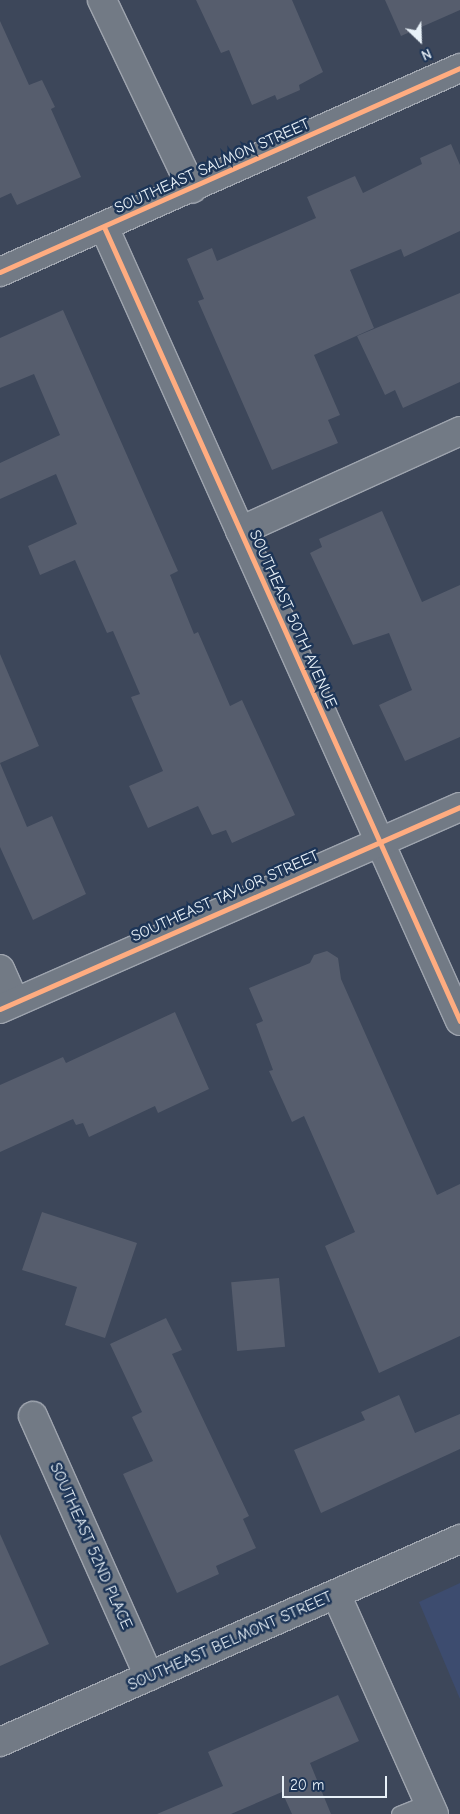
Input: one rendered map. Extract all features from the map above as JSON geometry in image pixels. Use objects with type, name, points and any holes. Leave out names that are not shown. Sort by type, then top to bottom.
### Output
[{"type":"street","points":[[102,0],[192,189]]},
{"type":"street","name":"SOUTHEAST SALMON STREET","points":[[0,272],[192,189],[460,68]]},
{"type":"street","name":"SOUTHEAST 50TH AVENUE","points":[[104,227],[460,1021]]},
{"type":"street","points":[[240,531],[460,431]]},
{"type":"street","name":"SOUTHEAST TAYLOR STREET","points":[[7,1005],[460,807]]},
{"type":"street","points":[[0,969],[7,1005]]},
{"type":"street","name":"SOUTHEAST 52ND PLACE","points":[[33,1416],[149,1676]]},
{"type":"street","name":"SOUTHEAST BELMONT STREET","points":[[0,1742],[460,1539]]},
{"type":"street","points":[[336,1594],[432,1808]]},
{"type":"lane","points":[[398,1814],[432,1808]]},
{"type":"shaded area","points":[[460,1583],[460,1699],[419,1602]]},
{"type":"building","points":[[196,0],[292,0],[323,72],[299,85],[300,90],[277,100],[275,95],[252,105],[229,50],[221,53]]},
{"type":"building","points":[[385,0],[460,0],[460,10],[401,36]]},
{"type":"building","points":[[0,21],[29,85],[42,80],[55,107],[51,109],[81,177],[17,205],[11,193],[0,198]]},
{"type":"building","points":[[451,144],[460,165],[460,231],[404,257],[401,249],[350,270],[374,328],[314,355],[340,415],[328,420],[338,443],[272,470],[198,301],[204,299],[187,259],[212,248],[217,261],[316,218],[307,197],[355,176],[363,193],[422,164],[420,158]]},
{"type":"building","points":[[460,293],[460,382],[403,408],[395,390],[385,395],[357,336]]},
{"type":"building","points":[[63,310],[178,571],[170,575],[194,634],[198,632],[230,706],[242,700],[295,815],[232,843],[226,830],[212,835],[198,806],[148,828],[129,786],[163,771],[131,697],[140,694],[113,631],[107,633],[75,560],[40,575],[28,546],[77,524],[56,474],[0,499],[0,463],[60,435],[34,374],[0,388],[0,338]]},
{"type":"building","points":[[382,511],[422,602],[460,585],[460,737],[405,761],[379,705],[412,690],[389,633],[353,645],[310,553],[322,547],[319,539]]},
{"type":"building","points":[[0,654],[39,746],[0,763]]},
{"type":"building","points":[[0,763],[27,827],[52,816],[86,894],[33,920],[0,847]]},
{"type":"building","points":[[327,951],[338,958],[341,979],[437,1195],[460,1184],[460,1336],[379,1373],[325,1246],[355,1232],[304,1116],[292,1122],[269,1071],[273,1070],[256,1024],[263,1021],[249,988],[310,963],[314,955]]},
{"type":"building","points":[[175,1012],[209,1089],[158,1113],[155,1106],[89,1137],[83,1123],[76,1125],[73,1119],[0,1152],[0,1085],[63,1057],[66,1063]]},
{"type":"building","points":[[42,1212],[137,1243],[105,1338],[65,1325],[77,1287],[22,1270]]},
{"type":"building","points":[[279,1278],[285,1347],[237,1351],[231,1282]]},
{"type":"building","points":[[166,1318],[182,1350],[172,1354],[249,1516],[243,1519],[256,1548],[216,1566],[219,1574],[177,1593],[123,1474],[153,1461],[132,1417],[142,1412],[110,1344]]},
{"type":"building","points":[[399,1395],[415,1433],[460,1414],[460,1449],[321,1513],[294,1450],[365,1420],[361,1412]]},
{"type":"building","points":[[0,1534],[49,1644],[0,1666]]},
{"type":"building","points":[[338,1695],[359,1741],[310,1763],[331,1814],[292,1814],[282,1792],[231,1814],[157,1814],[223,1786],[208,1752]]},
{"type":"cycle path","points":[[0,272],[460,68]]},
{"type":"cycle path","points":[[104,227],[460,1021]]},
{"type":"cycle path","points":[[0,1009],[460,807]]}]
